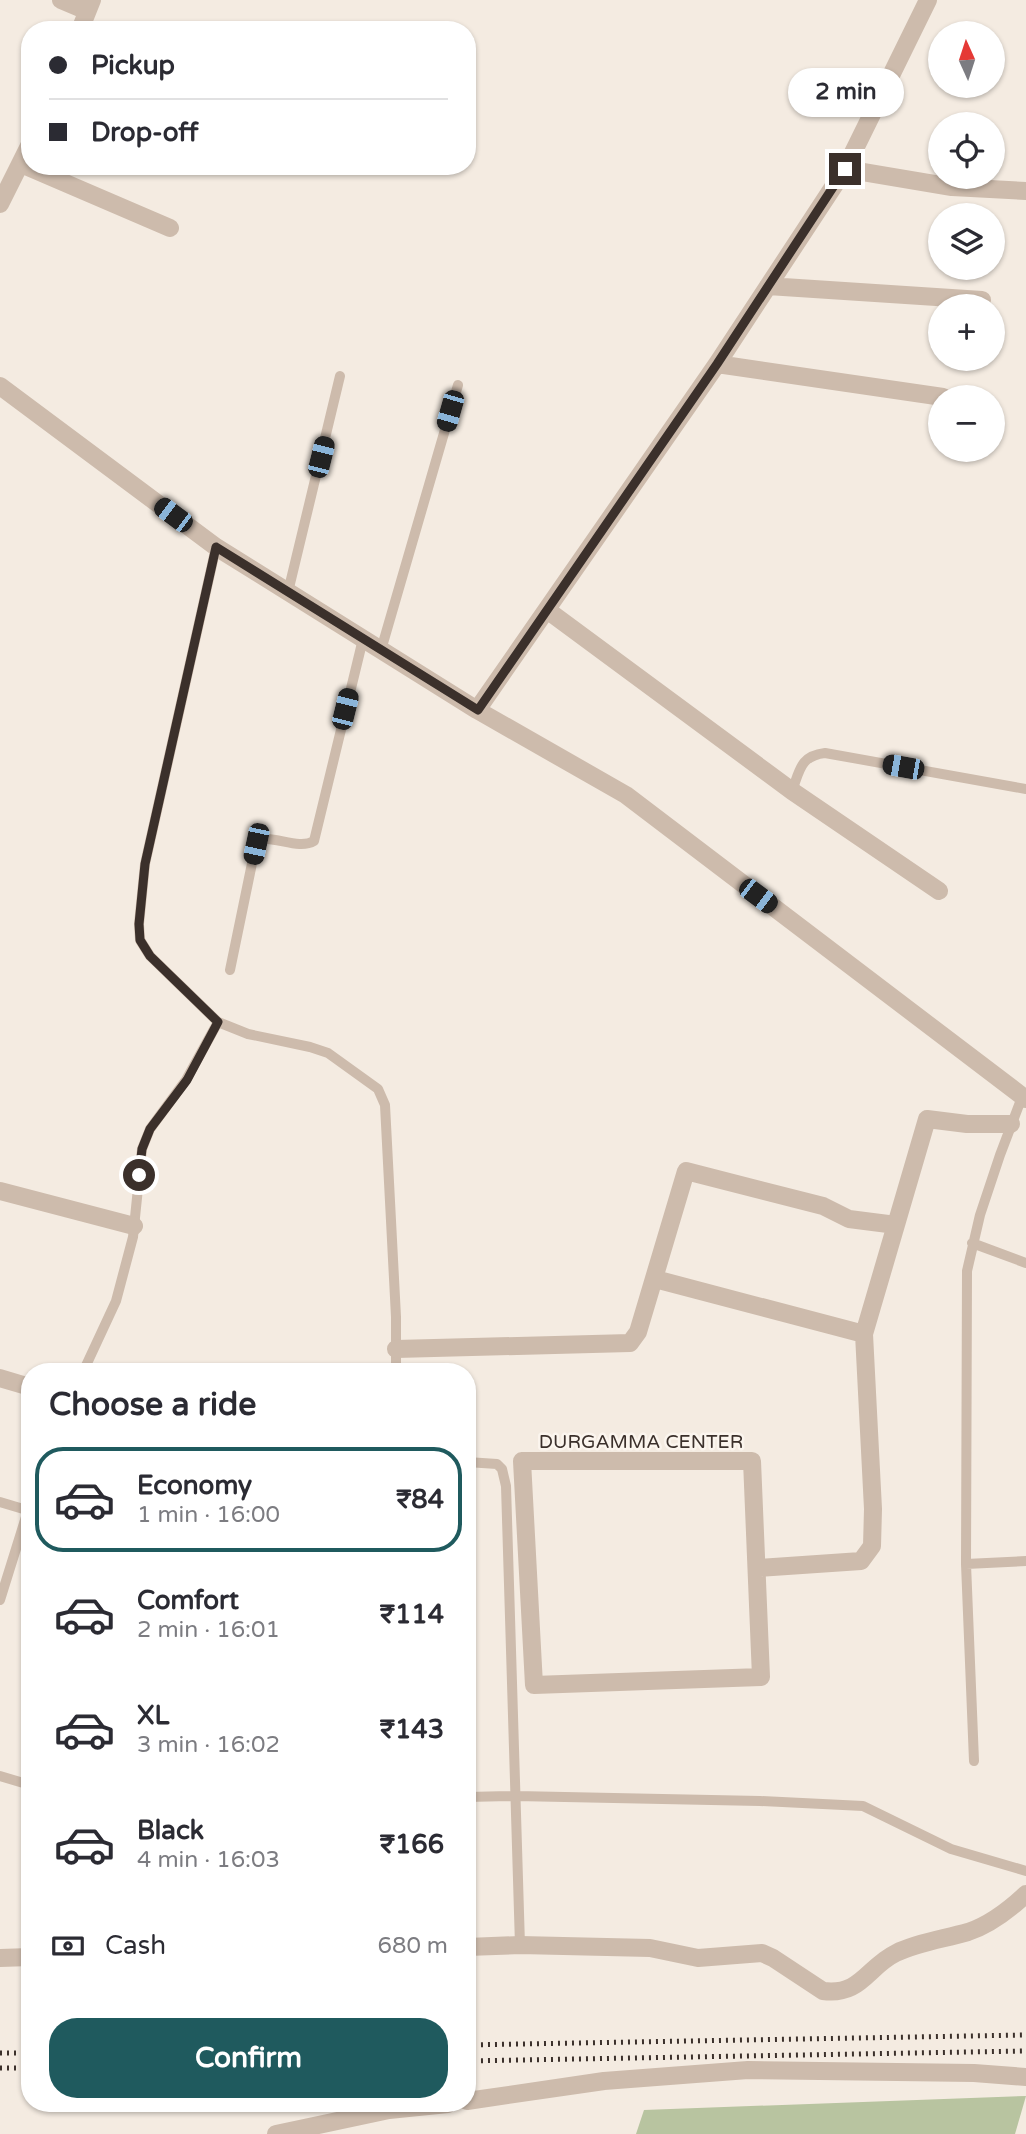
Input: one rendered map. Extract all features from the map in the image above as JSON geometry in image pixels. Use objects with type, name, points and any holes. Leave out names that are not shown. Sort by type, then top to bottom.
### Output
[{"type":"street","points":[[61,0],[90,6]]},
{"type":"street","points":[[478,710],[717,364],[845,169],[928,0]]},
{"type":"street","points":[[0,204],[21,164]]},
{"type":"street","points":[[845,169],[952,187],[1026,191]]},
{"type":"street","points":[[47,175],[170,228]]},
{"type":"street","points":[[768,286],[928,296]]},
{"type":"street","points":[[717,364],[928,395]]},
{"type":"street","points":[[0,386],[216,547],[478,710],[626,795],[1024,1098]]},
{"type":"street","points":[[547,610],[792,791],[939,891]]},
{"type":"street","points":[[757,1568],[861,1561],[872,1546],[873,1509],[864,1334],[927,1119],[967,1124],[1012,1124]]},
{"type":"street","points":[[396,1349],[630,1343],[638,1332],[687,1171],[823,1206],[849,1219],[896,1225]]},
{"type":"street","points":[[0,1191],[134,1226]]},
{"type":"street","points":[[655,1279],[864,1334]]},
{"type":"street","points":[[0,1378],[21,1384]]},
{"type":"street","name":"DURGAMMA CENTER","points":[[522,1461],[752,1461],[757,1568],[761,1677],[534,1685],[522,1461]]},
{"type":"street","points":[[476,1947],[650,1948],[698,1958],[762,1952],[822,1991],[830,1992],[852,1988],[892,1955],[985,1924],[1026,1894]]},
{"type":"street","points":[[0,1958],[21,1957]]},
{"type":"street","points":[[476,2100],[604,2081],[748,2070],[974,2073],[1026,2077]]},
{"type":"street","points":[[276,2134],[380,2112]]},
{"type":"lane","points":[[288,592],[340,376]]},
{"type":"lane","points":[[381,650],[458,385]]},
{"type":"lane","points":[[216,547],[145,864],[140,940],[150,956],[218,1022],[247,1034],[310,1047],[328,1054],[378,1089],[385,1105],[396,1363]]},
{"type":"lane","points":[[230,971],[259,839],[306,844],[314,841],[363,639]]},
{"type":"lane","points":[[792,791],[804,761],[812,755],[825,753],[1026,789]]},
{"type":"lane","points":[[87,1363],[116,1301],[134,1226],[142,1149],[150,1129],[187,1080],[218,1022]]},
{"type":"lane","points":[[974,1761],[967,1564],[967,1271],[972,1243],[1000,1155],[1024,1098]]},
{"type":"lane","points":[[972,1243],[1026,1263]]},
{"type":"lane","points":[[476,1463],[497,1464],[502,1469],[506,1486],[520,1945]]},
{"type":"lane","points":[[0,1502],[21,1507]]},
{"type":"lane","points":[[0,1600],[21,1534]]},
{"type":"lane","points":[[967,1564],[1026,1561]]},
{"type":"lane","points":[[0,1776],[21,1782]]},
{"type":"lane","points":[[476,1797],[760,1801],[863,1806],[951,1849],[1026,1871]]},
{"type":"green space","points":[[1026,2096],[1015,2134],[636,2134],[644,2110]]},
{"type":"railway","points":[[476,2045],[1026,2035]]},
{"type":"railway","points":[[476,2061],[1026,2051]]},
{"type":"railway","points":[[0,2053],[21,2053]]},
{"type":"railway","points":[[0,2068],[21,2068]]},
{"type":"route","points":[[139,1175],[142,1149],[150,1129],[187,1080],[218,1022],[150,956],[140,940],[139,924],[145,864],[216,547],[478,710],[717,364],[845,169]]}]
